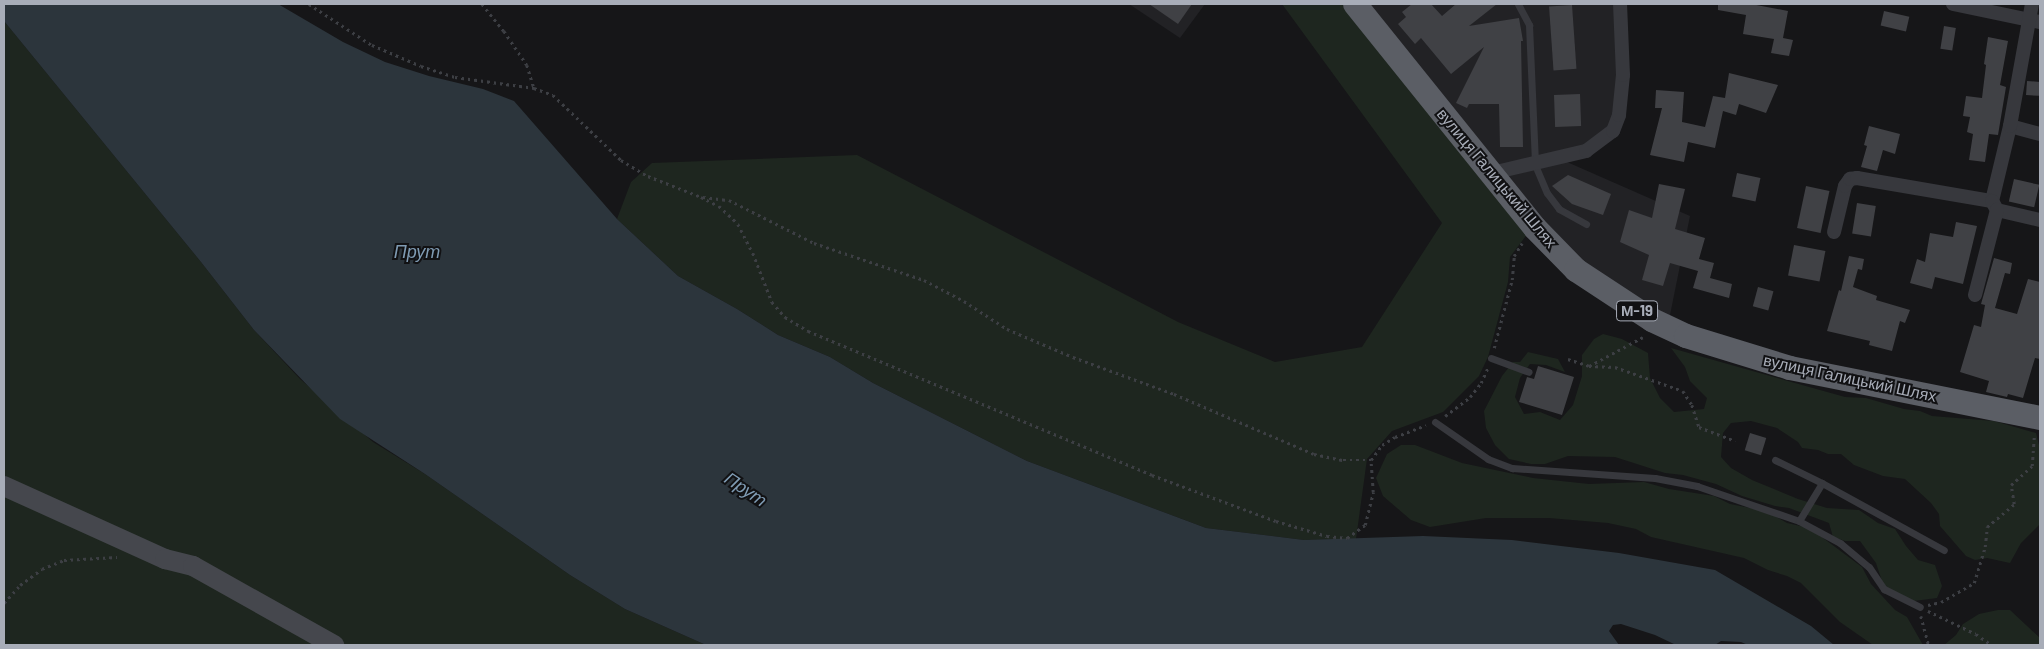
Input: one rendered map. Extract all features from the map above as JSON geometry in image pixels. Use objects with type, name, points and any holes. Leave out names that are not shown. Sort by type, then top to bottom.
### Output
[{"type":"highway","name":"вулиця Галицький Шлях","points":[[1355,4],[1535,228],[1576,270],[1652,320],[1686,336],[1790,368],[2038,424]]},
{"type":"main road","points":[[4,486],[165,559],[193,566],[334,645]]},
{"type":"street","points":[[1492,173],[1535,165],[1586,151],[1613,131],[1619,115],[1623,75],[1620,4]]},
{"type":"street","points":[[1953,4],[2034,21]]},
{"type":"street","points":[[1975,295],[2034,21],[2032,4]]},
{"type":"street","points":[[2010,126],[2040,134]]},
{"type":"street","points":[[1834,232],[1845,186],[1850,179],[1994,206],[2040,220]]},
{"type":"lane","points":[[1518,4],[1529,25],[1535,165],[1547,193],[1559,209],[1586,224]]},
{"type":"lane","points":[[1491,358],[1529,372]]},
{"type":"lane","points":[[1435,422],[1488,459],[1512,468],[1655,478],[1697,486],[1799,521],[1840,543],[1869,567],[1884,589],[1920,607]]},
{"type":"lane","points":[[1775,460],[1822,483],[1944,550]]},
{"type":"lane","points":[[1799,521],[1822,483]]},
{"type":"path","points":[[310,4],[372,44],[421,66],[455,77],[534,88],[553,95],[621,160],[648,176],[719,206],[738,224],[753,253],[772,302],[785,317],[808,331],[1152,475],[1276,522],[1327,536],[1347,538],[1365,525],[1370,512],[1373,492],[1372,460],[1382,445],[1396,437],[1435,422],[1470,397],[1481,383],[1491,358],[1512,280],[1514,256],[1526,237],[1535,228]]},
{"type":"path","points":[[482,4],[528,65],[534,88]]},
{"type":"path","points":[[701,197],[729,200],[814,243],[924,280],[964,301],[1007,330],[1073,357],[1174,394],[1314,454],[1343,460],[1372,460]]},
{"type":"path","points":[[1589,366],[1641,339],[1652,320]]},
{"type":"path","points":[[1568,359],[1589,366],[1615,368],[1683,391],[1692,405],[1700,427],[1735,441]]},
{"type":"path","points":[[1920,607],[1941,602],[1974,583],[1985,547],[1987,527],[2014,504],[2011,486],[2032,466],[2038,424]]},
{"type":"path","points":[[4,603],[20,586],[42,569],[64,560],[106,556],[126,557]]},
{"type":"path","points":[[1920,607],[1929,645]]},
{"type":"path","points":[[1920,607],[1976,634],[1992,645]]},
{"type":"shaded area","points":[[1129,4],[1205,4],[1180,38]]},
{"type":"shaded area","points":[[1282,4],[1342,4],[1531,229],[1510,257],[1508,282],[1488,357],[1479,376],[1443,412],[1392,431],[1367,459],[1356,539],[1304,540],[1206,528],[1027,461],[873,383],[830,357],[778,335],[737,309],[678,276],[617,219],[631,182],[652,163],[857,155],[1178,322],[1275,362],[1362,347],[1442,223]]},
{"type":"shaded area","points":[[1342,4],[1622,4],[1623,117],[1567,162],[1690,216],[1667,330],[1531,229]]},
{"type":"shaded area","points":[[4,21],[201,262],[254,330],[300,379],[373,442],[425,474],[570,575],[625,609],[706,645],[4,645]]},
{"type":"shaded area","points":[[1603,334],[1622,339],[1648,353],[1650,378],[1660,398],[1674,412],[1704,409],[1707,398],[1690,381],[1685,367],[1671,348],[1845,397],[1866,398],[1904,409],[1920,411],[1932,416],[1994,421],[2036,433],[2040,449],[2040,524],[2021,543],[2010,563],[1987,558],[1975,560],[1966,556],[1940,526],[1939,514],[1931,503],[1905,479],[1883,476],[1854,465],[1841,454],[1828,454],[1818,450],[1802,448],[1798,442],[1777,428],[1751,421],[1731,423],[1723,433],[1721,457],[1731,468],[1752,480],[1798,499],[1827,508],[1859,510],[1878,523],[1895,529],[1918,560],[1935,565],[1942,586],[1937,598],[1906,602],[1883,584],[1876,563],[1860,541],[1845,541],[1833,537],[1829,523],[1789,508],[1775,506],[1742,496],[1716,484],[1683,475],[1665,473],[1615,457],[1568,456],[1545,464],[1531,464],[1509,459],[1495,445],[1486,428],[1484,411],[1502,376],[1513,362],[1520,362],[1528,352],[1558,359],[1565,372],[1546,365],[1530,364],[1520,378],[1515,397],[1524,414],[1540,412],[1560,420],[1573,405],[1582,376],[1582,355],[1594,339]]},
{"type":"shaded area","points":[[1401,445],[1415,445],[1462,463],[1533,478],[1589,484],[1644,482],[1669,489],[1714,496],[1730,504],[1766,511],[1787,523],[1805,527],[1815,532],[1862,567],[1871,584],[1895,610],[1907,617],[1923,645],[1873,645],[1840,622],[1801,583],[1787,576],[1768,570],[1744,558],[1651,537],[1636,529],[1608,523],[1549,518],[1486,518],[1430,527],[1411,520],[1383,496],[1376,478],[1387,454]]},
{"type":"shaded area","points":[[1998,610],[2010,610],[2040,638],[2040,645],[1944,645],[1956,635],[1963,624],[1979,614]]},
{"type":"water","name":"Прут","points":[[4,4],[278,4],[343,42],[385,62],[429,76],[483,89],[514,101],[617,219],[678,276],[737,309],[778,335],[830,357],[873,383],[1027,461],[1206,528],[1304,540],[1423,536],[1512,540],[1619,553],[1715,570],[1811,626],[1834,645],[1748,645],[1741,642],[1721,641],[1715,645],[1676,645],[1655,635],[1621,624],[1613,625],[1609,631],[1619,645],[706,645],[625,609],[570,575],[425,474],[340,419],[254,330],[201,262],[4,21]]},
{"type":"building","points":[[1149,4],[1192,4],[1178,24]]},
{"type":"building","points":[[1412,4],[1431,4],[1442,16],[1456,4],[1497,4],[1469,26],[1519,18],[1523,41],[1521,41],[1523,147],[1500,147],[1499,104],[1469,104],[1467,108],[1456,103],[1484,47],[1451,74],[1421,38],[1415,44],[1398,24],[1406,17],[1402,12]]},
{"type":"building","points":[[1718,4],[1751,4],[1788,11],[1783,38],[1793,40],[1789,56],[1771,53],[1774,39],[1743,34],[1746,15],[1718,10]]},
{"type":"building","points":[[1572,5],[1576,69],[1554,70],[1549,7]]},
{"type":"building","points":[[1884,11],[1909,17],[1906,31],[1881,26]]},
{"type":"building","points":[[1944,26],[1956,28],[1952,51],[1940,49]]},
{"type":"building","points":[[1988,37],[2008,41],[2000,85],[2006,87],[1998,135],[1989,134],[1985,162],[1969,160],[1973,134],[1967,132],[1970,117],[1963,116],[1966,96],[1982,98]]},
{"type":"building","points":[[1729,73],[1778,85],[1766,113],[1739,104],[1736,115],[1723,111],[1715,148],[1688,142],[1684,162],[1650,155],[1662,108],[1655,108],[1656,90],[1684,92],[1682,122],[1705,127],[1713,96],[1725,98]]},
{"type":"building","points":[[2027,81],[2040,82],[2039,96],[2026,95]]},
{"type":"building","points":[[1580,94],[1581,126],[1555,127],[1554,95]]},
{"type":"building","points":[[1869,126],[1900,134],[1895,154],[1883,150],[1877,171],[1861,167],[1867,146],[1864,145]]},
{"type":"building","points":[[1737,173],[1760,178],[1755,201],[1732,196]]},
{"type":"building","points":[[1568,175],[1611,194],[1603,215],[1572,204],[1552,186]]},
{"type":"building","points":[[2014,179],[2039,185],[2034,207],[2009,201]]},
{"type":"building","points":[[1659,184],[1685,189],[1675,229],[1705,238],[1699,259],[1714,263],[1710,278],[1732,284],[1729,298],[1693,288],[1698,271],[1670,263],[1663,286],[1642,280],[1649,255],[1620,242],[1629,210],[1652,218]]},
{"type":"building","points":[[1806,186],[1829,191],[1821,233],[1797,228]]},
{"type":"building","points":[[1857,203],[1876,206],[1871,237],[1852,234]]},
{"type":"building","points":[[1956,222],[1977,226],[1963,284],[1935,277],[1932,289],[1910,283],[1917,259],[1925,262],[1930,233],[1953,237]]},
{"type":"building","points":[[1794,245],[1825,251],[1819,282],[1788,275]]},
{"type":"building","points":[[1849,256],[1864,259],[1862,270],[1858,269],[1853,287],[1877,296],[1876,300],[1910,310],[1905,323],[1900,321],[1892,351],[1869,345],[1870,341],[1827,331],[1839,290],[1841,291]]},
{"type":"building","points":[[1994,258],[2012,263],[2010,274],[2005,273],[1995,308],[2017,314],[2028,279],[2040,282],[2040,359],[2035,358],[2023,398],[2008,394],[2007,397],[1986,392],[1989,381],[1960,372],[1974,325],[1981,327],[1985,305],[1981,304]]},
{"type":"building","points":[[1758,287],[1773,291],[1768,310],[1753,306]]},
{"type":"building","points":[[1538,366],[1574,377],[1562,415],[1519,402],[1527,377],[1534,379]]},
{"type":"building","points":[[1750,433],[1766,438],[1761,455],[1745,450]]}]
